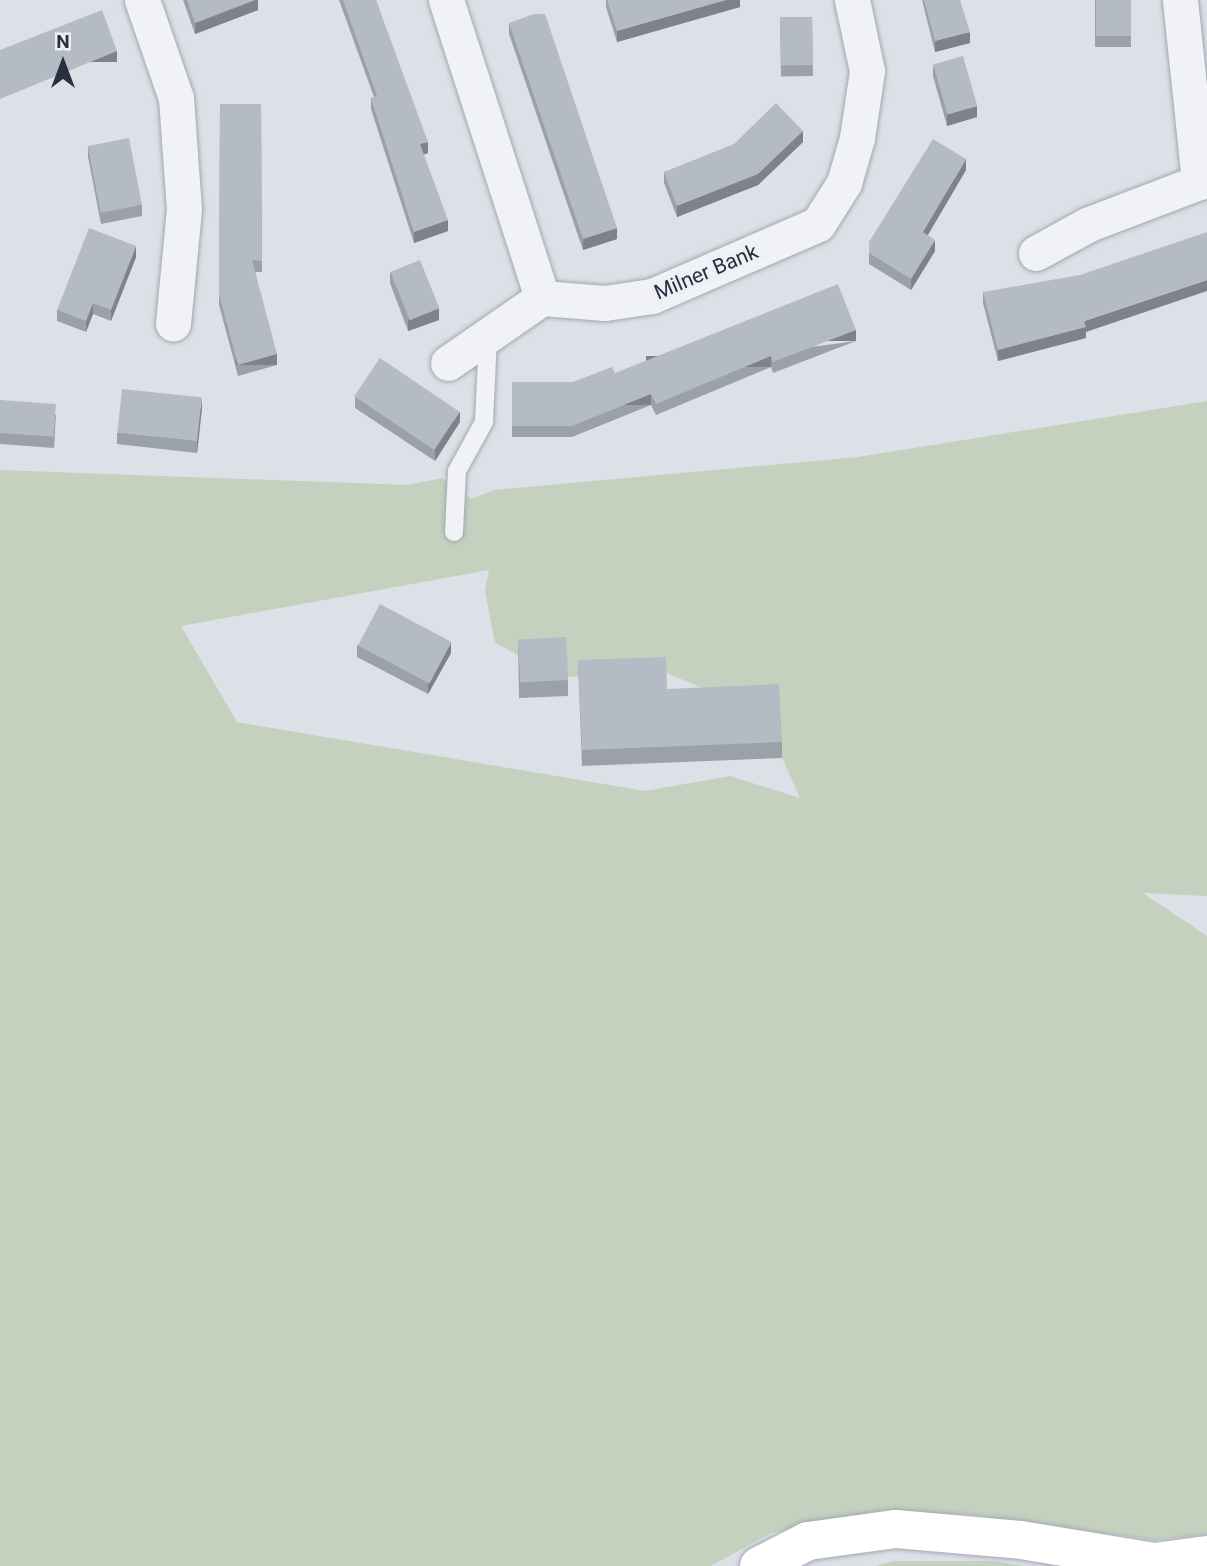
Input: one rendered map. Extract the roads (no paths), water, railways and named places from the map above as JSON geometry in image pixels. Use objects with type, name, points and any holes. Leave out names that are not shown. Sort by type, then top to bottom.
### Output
[{"type":"street","points":[[142,0],[176,98],[184,209],[173,323]]},
{"type":"street","points":[[446,0],[542,298],[448,363]]},
{"type":"street","name":"Milner Bank","points":[[542,298],[605,303],[652,296],[818,224],[844,183],[857,138],[867,71],[852,0]]},
{"type":"street","points":[[1036,253],[1089,224],[1203,181],[1180,0]]},
{"type":"street","points":[[759,1566],[808,1541],[896,1529],[1021,1540],[1154,1562],[1207,1555]]},
{"type":"lane","points":[[454,532],[457,471],[484,422],[488,334]]}]
